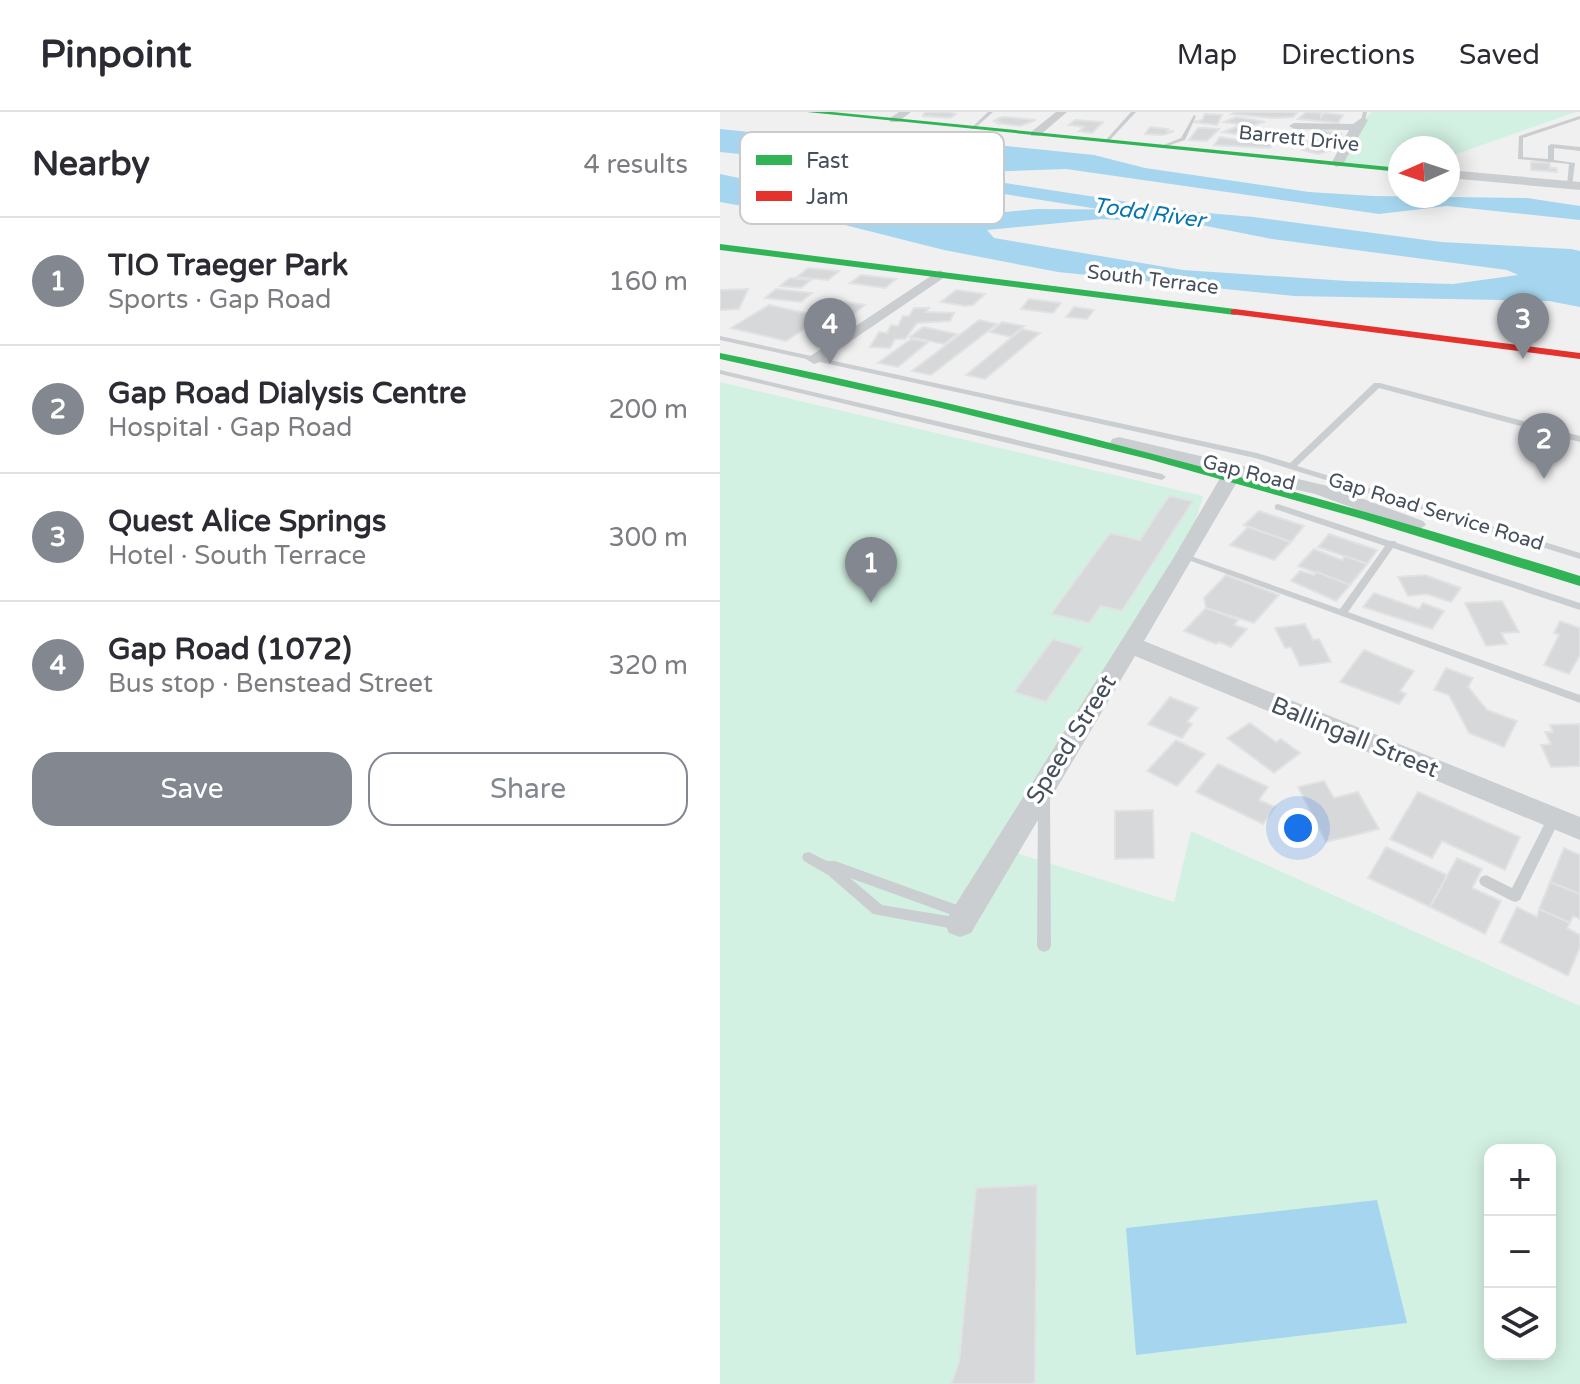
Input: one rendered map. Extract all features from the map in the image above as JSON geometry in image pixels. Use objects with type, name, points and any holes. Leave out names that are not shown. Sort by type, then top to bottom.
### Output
[{"type":"street","name":"Barrett Drive","points":[[811,112],[900,116],[972,128],[1388,169]]},
{"type":"street","points":[[1035,134],[1062,112]]},
{"type":"street","points":[[1294,126],[1361,120]]},
{"type":"street","points":[[1337,164],[1361,120]]},
{"type":"street","points":[[1460,175],[1575,186]]},
{"type":"street","name":"South Terrace","points":[[720,247],[1580,356]]},
{"type":"street","points":[[814,359],[940,274]]},
{"type":"street","name":"Gap Road","points":[[720,354],[852,385],[896,389],[1045,429],[1360,502],[1456,540],[1580,581]]},
{"type":"street","name":"Speed Street","points":[[963,919],[1129,644],[1242,473]]},
{"type":"street","name":"Ballingall Street","points":[[1129,644],[1580,829]]},
{"type":"lane","points":[[972,128],[991,112]]},
{"type":"lane","points":[[1106,141],[1134,112]]},
{"type":"lane","points":[[1163,147],[1183,139],[1194,116]]},
{"type":"lane","points":[[1580,117],[1521,137],[1520,158],[1580,164]]},
{"type":"lane","points":[[1551,161],[1551,146],[1580,149]]},
{"type":"lane","points":[[1572,163],[1575,186]]},
{"type":"lane","name":"Gap Road Service Road","points":[[720,338],[814,359],[896,389],[917,381],[1293,465],[1580,556]]},
{"type":"lane","points":[[720,372],[1162,477]]},
{"type":"lane","points":[[896,389],[917,381]]},
{"type":"lane","points":[[834,399],[852,385]]},
{"type":"lane","points":[[1293,465],[1377,385],[1580,439]]},
{"type":"lane","name":"Gap Road Service Road","points":[[1278,507],[1580,607]]},
{"type":"lane","name":"Gap Road Service Road","points":[[1432,556],[1456,540]]},
{"type":"lane","name":"Gap Road Service Road","points":[[1449,562],[1456,540]]},
{"type":"lane","points":[[1343,612],[1392,543]]},
{"type":"lane","points":[[1185,557],[1580,699]]},
{"type":"lane","points":[[1044,946],[1042,823],[1048,776]]},
{"type":"lane","points":[[1486,881],[1515,896],[1554,819]]},
{"type":"lane","points":[[809,857],[963,919],[878,910],[833,871],[809,857]]},
{"type":"green space","points":[[1372,112],[1576,112],[1460,153],[1460,136],[1388,136],[1388,169],[1337,164],[1356,127]]},
{"type":"green space","points":[[720,382],[1203,496],[1185,557],[1006,850],[1174,902],[1191,831],[1580,1006],[1580,1384],[720,1384]]},
{"type":"water","points":[[720,129],[750,132],[740,132],[740,154],[720,152]]},
{"type":"water","points":[[1004,146],[1094,155],[1145,168],[1309,192],[1388,196],[1388,208],[1430,208],[1379,214],[1066,169],[1004,171]]},
{"type":"water","points":[[720,174],[740,178],[740,206],[720,202]]},
{"type":"water","points":[[1460,197],[1527,198],[1580,206],[1580,220],[1460,207]]},
{"type":"water","points":[[1037,209],[1172,210],[1254,217],[1441,242],[1571,249],[1580,251],[1580,307],[1549,301],[1294,296],[1058,272],[944,250],[841,224],[1004,224],[1004,212]],"holes":[[[1101,219],[1191,223],[1272,239],[1507,270],[1518,275],[1453,284],[1347,281],[1183,270],[994,238],[987,230]]]},
{"type":"water","points":[[1377,1200],[1407,1323],[1136,1355],[1126,1228]]},
{"type":"building","points":[[925,112],[956,114],[950,118],[923,116]]},
{"type":"building","points":[[1298,112],[1293,117],[1273,118],[1232,114]]},
{"type":"building","points":[[1306,112],[1321,113],[1321,117],[1324,113],[1343,115],[1338,123],[1298,119]]},
{"type":"building","points":[[1205,114],[1222,115],[1217,125],[1193,122],[1202,120]]},
{"type":"building","points":[[1236,117],[1265,122],[1250,126],[1224,122]]},
{"type":"building","points":[[999,118],[1036,120],[1020,126],[994,121]]},
{"type":"building","points":[[1075,120],[1103,122],[1092,133],[1079,131],[1084,127],[1069,125]]},
{"type":"building","points":[[1238,126],[1258,128],[1255,132],[1266,133],[1263,138],[1223,132]]},
{"type":"building","points":[[1150,127],[1174,131],[1163,135],[1145,134]]},
{"type":"building","points":[[1198,128],[1219,129],[1207,141],[1189,140]]},
{"type":"building","points":[[1322,129],[1341,134],[1330,139],[1336,140],[1321,149],[1328,151],[1318,154],[1303,150],[1314,146],[1303,143],[1323,136],[1313,133]]},
{"type":"building","points":[[1282,134],[1301,135],[1296,143],[1278,141]]},
{"type":"building","points":[[1220,137],[1273,143],[1270,148],[1214,145]]},
{"type":"building","points":[[1531,162],[1550,163],[1550,168],[1556,168],[1557,172],[1531,170]]},
{"type":"building","points":[[808,268],[839,271],[828,280],[797,277]]},
{"type":"building","points":[[861,275],[896,279],[885,288],[850,283]]},
{"type":"building","points":[[790,278],[811,280],[801,288],[780,286]]},
{"type":"building","points":[[748,289],[739,309],[720,310],[720,290]]},
{"type":"building","points":[[776,289],[812,293],[801,302],[765,298]]},
{"type":"building","points":[[956,290],[985,294],[973,305],[941,302]]},
{"type":"building","points":[[827,299],[865,305],[854,314],[815,308]]},
{"type":"building","points":[[1029,299],[1061,303],[1053,313],[1021,309]]},
{"type":"building","points":[[769,305],[823,317],[786,341],[731,328]]},
{"type":"building","points":[[1074,307],[1094,310],[1087,319],[1066,317]]},
{"type":"building","points":[[914,308],[929,308],[926,312],[954,313],[950,321],[917,323],[905,339],[895,339],[890,348],[870,347],[879,332],[887,333],[891,325],[898,326],[903,316],[909,316]]},
{"type":"building","points":[[979,320],[997,324],[931,375],[912,371]]},
{"type":"building","points":[[1002,322],[1024,326],[1011,337],[990,332]]},
{"type":"building","points":[[923,327],[957,334],[944,344],[910,337]]},
{"type":"building","points":[[1022,329],[1040,333],[985,379],[966,375]]},
{"type":"building","points":[[911,339],[928,342],[898,367],[878,363]]},
{"type":"building","points":[[1169,496],[1193,501],[1122,611],[1101,606],[1089,623],[1051,614],[1110,533],[1140,540]]},
{"type":"building","points":[[1259,511],[1304,526],[1291,542],[1244,525]]},
{"type":"building","points":[[1248,527],[1291,542],[1274,560],[1230,545]]},
{"type":"building","points":[[1329,534],[1377,550],[1367,564],[1318,547]]},
{"type":"building","points":[[1314,549],[1342,560],[1345,556],[1367,564],[1350,585],[1298,566]]},
{"type":"building","points":[[1300,571],[1314,575],[1317,572],[1350,585],[1336,601],[1291,581]]},
{"type":"building","points":[[1226,575],[1279,595],[1254,623],[1206,608],[1204,598]]},
{"type":"building","points":[[1425,575],[1461,588],[1451,602],[1427,594],[1408,596],[1398,577]]},
{"type":"building","points":[[1374,593],[1419,609],[1423,603],[1444,611],[1432,629],[1363,607]]},
{"type":"building","points":[[1502,601],[1519,632],[1501,633],[1507,644],[1486,646],[1465,603]]},
{"type":"building","points":[[1206,608],[1238,620],[1234,625],[1247,629],[1231,647],[1184,631]]},
{"type":"building","points":[[1560,621],[1580,628],[1580,655],[1569,674],[1544,665],[1559,635],[1554,633]]},
{"type":"building","points":[[1305,624],[1313,640],[1319,639],[1331,662],[1300,666],[1291,647],[1285,648],[1275,628]]},
{"type":"building","points":[[1053,639],[1083,648],[1046,702],[1014,692]]},
{"type":"building","points":[[1364,650],[1414,671],[1400,691],[1406,694],[1399,704],[1340,682]]},
{"type":"building","points":[[1446,668],[1473,678],[1468,687],[1487,710],[1517,721],[1504,747],[1469,733],[1449,695],[1434,690]]},
{"type":"building","points":[[1170,697],[1198,708],[1187,722],[1192,724],[1182,738],[1148,724]]},
{"type":"building","points":[[1250,723],[1276,742],[1281,739],[1300,753],[1274,773],[1227,738]]},
{"type":"building","points":[[1580,724],[1580,766],[1551,767],[1541,745],[1551,744],[1545,732],[1553,732],[1550,725]]},
{"type":"building","points":[[1176,740],[1205,754],[1177,786],[1147,771]]},
{"type":"building","points":[[1218,764],[1268,787],[1259,800],[1275,807],[1263,824],[1196,792]]},
{"type":"building","points":[[1324,781],[1334,798],[1358,792],[1379,829],[1326,842],[1298,787]]},
{"type":"building","points":[[1418,792],[1520,837],[1505,870],[1442,841],[1432,858],[1390,839]]},
{"type":"building","points":[[1153,810],[1154,858],[1115,859],[1115,811]]},
{"type":"building","points":[[1386,847],[1447,875],[1430,907],[1368,878]]},
{"type":"building","points":[[1564,848],[1580,855],[1580,894],[1550,882]]},
{"type":"building","points":[[1457,858],[1482,869],[1472,888],[1501,901],[1485,934],[1430,907]]},
{"type":"building","points":[[1550,882],[1580,894],[1580,919],[1573,916],[1570,923],[1539,909]]},
{"type":"building","points":[[1517,907],[1537,917],[1539,909],[1570,923],[1567,928],[1580,935],[1580,947],[1568,976],[1500,942]]},
{"type":"building","points":[[1037,1185],[1035,1384],[951,1384],[959,1362],[976,1188]]},
{"type":"waterway","name":"Todd River","points":[[720,144],[740,147]]},
{"type":"waterway","name":"Todd River","points":[[1004,188],[1193,218]]},
{"type":"traffic: fast","points":[[811,112],[1388,169]]},
{"type":"traffic: fast","points":[[720,247],[1235,312]]},
{"type":"traffic: fast","points":[[720,356],[937,403],[1153,456],[1367,516],[1580,581]]},
{"type":"traffic: jam","points":[[1235,312],[1580,356]]},
{"type":"place","name":"Quest Alice Springs","points":[[1523,359]]},
{"type":"place","name":"Gap Road (1072)","points":[[830,364]]},
{"type":"place","name":"Gap Road Dialysis Centre","points":[[1544,479]]},
{"type":"place","name":"TIO Traeger Park","points":[[871,603]]}]
